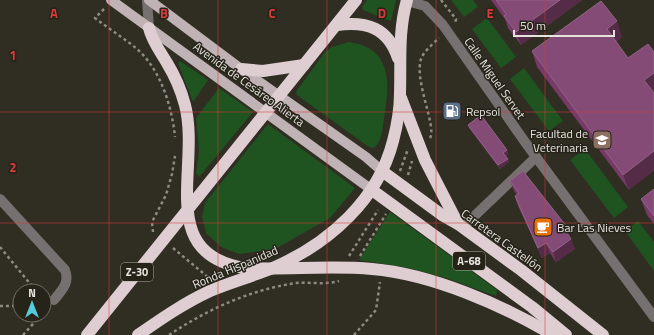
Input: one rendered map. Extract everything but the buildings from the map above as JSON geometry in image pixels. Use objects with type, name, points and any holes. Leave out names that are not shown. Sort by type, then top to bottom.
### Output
[{"type":"highway","name":"Z-30","points":[[88,335],[356,0]]},
{"type":"highway","name":"Ronda Hispanidad","points":[[138,335],[168,313],[208,292],[276,267],[315,244],[336,228],[360,206],[372,190],[382,171],[393,140],[400,94],[402,26],[407,0]]},
{"type":"highway","points":[[337,25],[360,24],[377,30],[391,42],[400,63]]},
{"type":"highway","points":[[149,28],[151,36],[175,78],[186,111],[190,141],[188,210],[191,231],[198,244],[210,254],[230,265],[259,268],[352,268],[382,270],[413,277],[460,291],[520,316],[554,335]]},
{"type":"highway","points":[[241,69],[263,71],[304,65]]},
{"type":"highway","points":[[400,94],[425,160],[461,225]]},
{"type":"highway","name":"Carretera Castellón","points":[[382,171],[442,215],[461,225],[548,290],[603,335]]},
{"type":"highway","name":"A-68","points":[[372,190],[532,307],[566,335]]},
{"type":"main road","name":"Avenida de Cesáreo Alierta","points":[[111,0],[372,190]]},
{"type":"main road","name":"Avenida de Cesáreo Alierta","points":[[148,0],[241,69],[281,95],[366,157],[382,171]]},
{"type":"street","points":[[148,0],[149,28]]},
{"type":"street","name":"Calle Miguel Servet","points":[[407,0],[425,6],[432,12],[536,157],[654,317]]},
{"type":"street","points":[[461,225],[536,157]]},
{"type":"street","points":[[0,199],[65,270],[67,280],[65,286],[54,300]]},
{"type":"path","points":[[111,0],[95,18],[138,49]]},
{"type":"path","points":[[442,0],[456,19],[456,22],[451,27]]},
{"type":"path","points":[[428,140],[432,132],[423,98],[420,66],[427,50],[441,36]]},
{"type":"path","points":[[406,181],[412,160]]},
{"type":"path","points":[[356,261],[389,209]]},
{"type":"path","points":[[0,247],[29,283]]},
{"type":"path","points":[[354,335],[376,310],[382,270]]},
{"type":"path","points":[[170,335],[198,316],[245,296],[297,283],[335,282],[342,280]]},
{"type":"path","points":[[0,306],[12,306]]},
{"type":"path","points":[[23,335],[34,323]]},
{"type":"green space","points":[[367,0],[396,0],[391,21],[363,10],[362,7]]},
{"type":"green space","points":[[451,0],[473,0],[478,7],[464,17]]},
{"type":"green space","points":[[487,18],[516,57],[501,68],[472,29]]},
{"type":"green space","points":[[349,42],[363,46],[374,52],[381,60],[385,70],[387,81],[386,106],[380,139],[374,148],[369,147],[297,95],[296,92],[325,52],[332,47]]},
{"type":"green space","points":[[180,61],[208,80],[193,102],[178,63]]},
{"type":"green space","points":[[524,68],[563,121],[549,131],[510,79]]},
{"type":"green space","points":[[219,88],[253,112],[199,177],[196,173],[199,151],[196,118]]},
{"type":"green space","points":[[268,124],[355,188],[330,218],[275,249],[239,254],[221,247],[206,233],[202,217],[205,203]]},
{"type":"green space","points":[[585,149],[628,207],[614,218],[570,160]]},
{"type":"green space","points":[[390,212],[497,290],[496,296],[446,278],[408,268],[359,260]]},
{"type":"green space","points":[[638,221],[654,242],[654,271],[625,231]]},
{"type":"place","name":"Repsol","points":[[452,111]]},
{"type":"place","name":"Facultad de Veterinaria","points":[[602,140]]},
{"type":"place","name":"Bar Las Nieves","points":[[543,227]]}]
